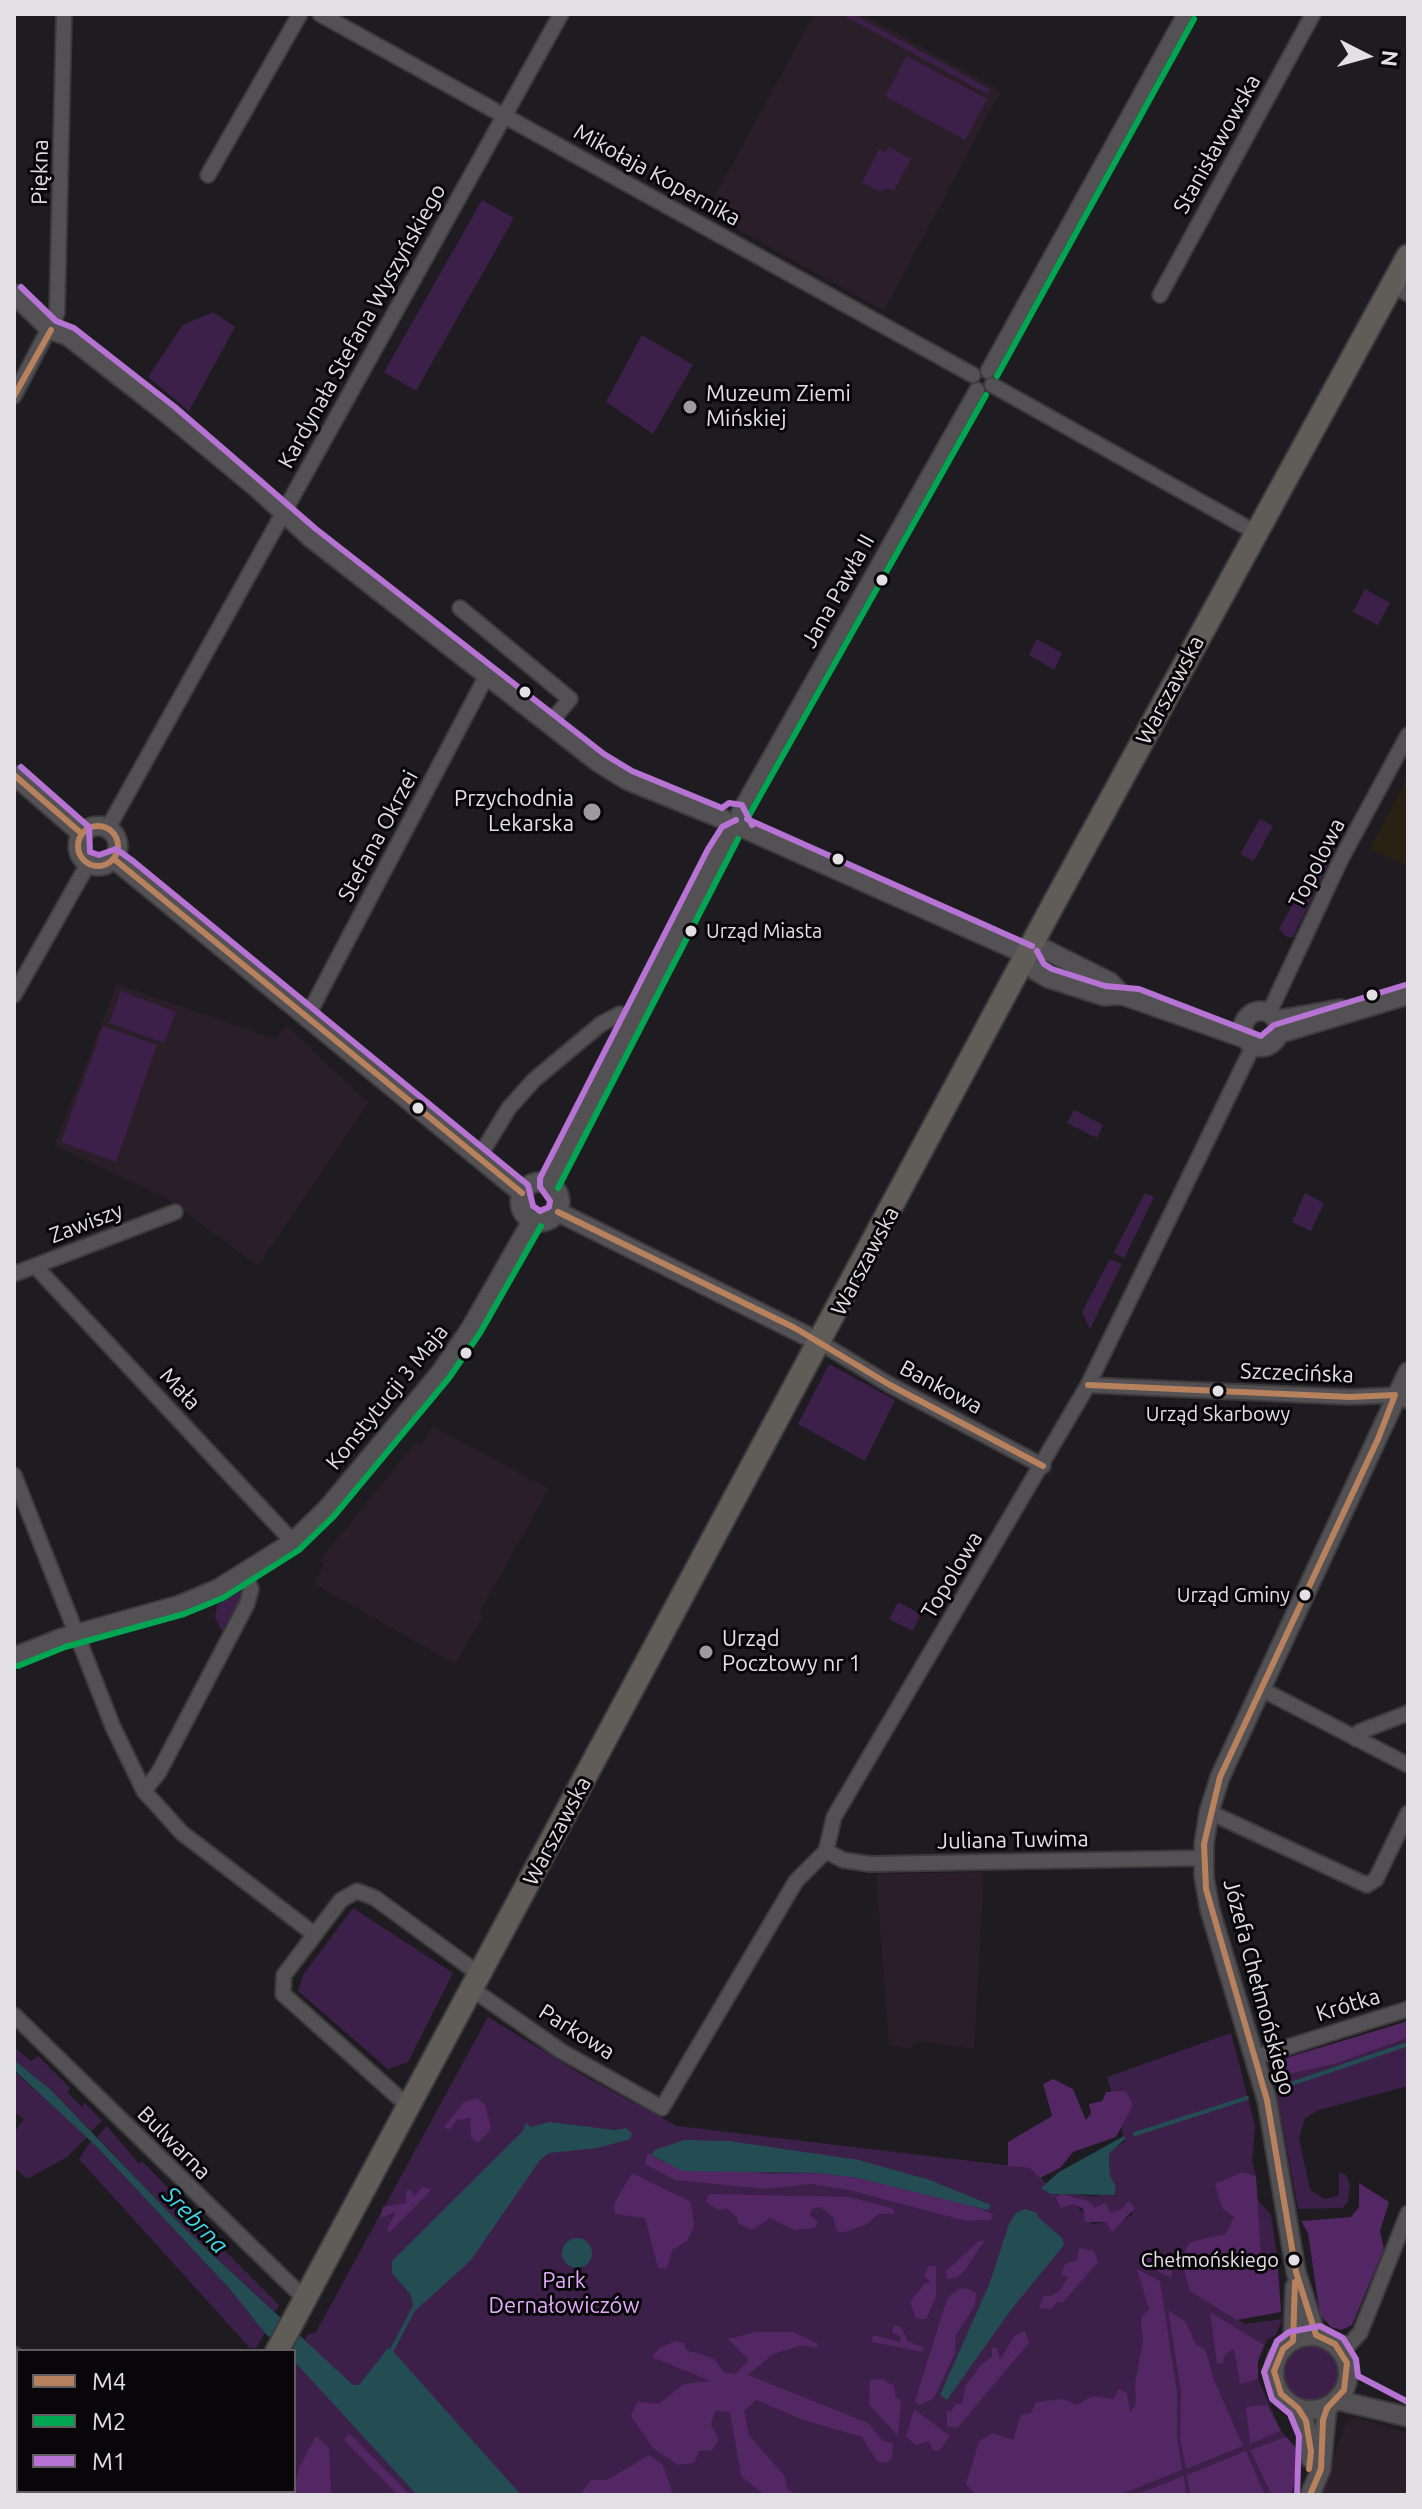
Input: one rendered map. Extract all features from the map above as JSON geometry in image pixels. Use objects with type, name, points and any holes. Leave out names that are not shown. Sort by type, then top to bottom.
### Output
[{"type":"main road","name":"Warszawska","points":[[278,2349],[1255,532],[1400,290],[1408,256]]},
{"type":"street","name":"Piękna","points":[[14,396],[51,330],[59,293],[64,14]]},
{"type":"street","points":[[208,175],[300,14]]},
{"type":"street","name":"Mikołaja Kopernika","points":[[320,14],[984,377],[1255,532]]},
{"type":"street","name":"Kardynała Stefana Wyszyńskiego","points":[[108,828],[561,14]]},
{"type":"street","points":[[984,377],[1185,14]]},
{"type":"street","name":"Stanisławowska","points":[[1160,295],[1313,14]]},
{"type":"street","points":[[14,294],[51,330],[80,345],[232,467],[283,513],[610,771],[1028,955],[1036,971],[1048,978],[1104,996],[1122,995],[1192,1018],[1209,1028],[1248,1042],[1267,1046],[1275,1022]]},
{"type":"street","name":"Jana Pawła II","points":[[733,824],[977,390],[971,382],[984,377]]},
{"type":"street","points":[[460,608],[570,699],[549,724]]},
{"type":"street","name":"Stefana Okrzei","points":[[307,1017],[487,675]]},
{"type":"street","name":"Topolowa","points":[[1275,1022],[1280,989],[1341,859],[1408,735]]},
{"type":"street","points":[[14,775],[81,833]]},
{"type":"street","points":[[549,1183],[733,824]]},
{"type":"street","points":[[91,826],[108,828],[118,844],[114,859],[100,866],[88,864],[77,847],[81,833],[91,826]]},
{"type":"street","points":[[114,859],[522,1193]]},
{"type":"street","points":[[14,995],[88,864]]},
{"type":"street","points":[[1280,989],[1287,1005],[1303,1015]]},
{"type":"street","points":[[1192,1018],[1246,1017],[1257,1011],[1275,1022],[1317,1025],[1366,1006],[1408,995]]},
{"type":"street","points":[[1275,1022],[1366,1006]]},
{"type":"street","points":[[479,1157],[509,1108],[534,1080],[601,1024],[620,1014],[633,1017]]},
{"type":"street","points":[[1246,1017],[1242,1027],[1248,1042]]},
{"type":"street","name":"Topolowa","points":[[662,2108],[796,1881],[826,1851],[834,1817],[1088,1385],[1248,1042]]},
{"type":"street","points":[[549,1183],[560,1198],[558,1212],[544,1222],[532,1221],[523,1212],[522,1193],[530,1184],[549,1183]]},
{"type":"street","name":"Zawiszy","points":[[14,1274],[175,1212]]},
{"type":"street","points":[[558,1212],[821,1343]]},
{"type":"street","name":"Konstytucji 3 Maja","points":[[14,1657],[78,1634],[180,1605],[245,1574],[293,1542],[326,1510],[441,1372],[471,1328],[532,1221]]},
{"type":"street","name":"Mała","points":[[35,1266],[293,1542]]},
{"type":"street","name":"Bankowa","points":[[821,1343],[890,1385],[1043,1466]]},
{"type":"street","name":"Józefa Chełmońskiego","points":[[1316,2335],[1296,2272],[1256,2057],[1210,1910],[1203,1858],[1209,1812],[1220,1777],[1372,1453],[1402,1398],[1408,1372]]},
{"type":"street","name":"Szczecińska","points":[[1088,1385],[1402,1398]]},
{"type":"street","points":[[14,1475],[113,1727],[144,1791],[182,1833],[314,1934]]},
{"type":"street","points":[[144,1791],[159,1772],[247,1604],[251,1589],[245,1574]]},
{"type":"street","points":[[1261,1689],[1408,1765]]},
{"type":"street","points":[[1356,1739],[1359,1732],[1408,1713]]},
{"type":"street","points":[[1209,1812],[1367,1885],[1376,1879],[1408,1813]]},
{"type":"street","name":"Juliana Tuwima","points":[[826,1851],[843,1860],[870,1864],[1203,1858]]},
{"type":"street","name":"Parkowa","points":[[408,2106],[283,1994],[284,1975],[345,1896],[353,1891],[366,1892],[561,2051],[662,2108]]},
{"type":"street","name":"Krótka","points":[[1256,2057],[1408,2009]]},
{"type":"street","name":"Bulwarna","points":[[14,2015],[300,2308]]},
{"type":"street","points":[[1342,2352],[1360,2333],[1405,2230],[1408,2213]]},
{"type":"street","name":"Józefa Chełmońskiego","points":[[1293,2341],[1296,2272]]},
{"type":"street","points":[[1308,2495],[1310,2442],[1298,2408],[1281,2394],[1274,2371],[1283,2349],[1293,2341],[1316,2335],[1335,2344],[1342,2352],[1348,2381],[1361,2392],[1408,2415]]},
{"type":"street","points":[[1308,2495],[1321,2469],[1332,2404],[1348,2381]]},
{"type":"street","points":[[1298,2408],[1332,2404],[1408,2415]]},
{"type":"shaded area","points":[[814,14],[862,14],[1001,91],[884,311],[706,212]]},
{"type":"shaded area","points":[[1408,777],[1408,866],[1369,849]]},
{"type":"shaded area","points":[[117,984],[275,1039],[287,1025],[368,1103],[258,1266],[165,1197],[54,1146]]},
{"type":"shaded area","points":[[433,1426],[549,1489],[479,1613],[483,1616],[455,1664],[314,1584],[324,1564],[320,1560],[416,1442],[422,1445]]},
{"type":"shaded area","points":[[984,1872],[974,2049],[917,2041],[910,2049],[889,2045],[876,1874]]},
{"type":"shaded area","points":[[1408,2021],[1408,2038],[1335,2064],[1285,2075],[1280,2068],[1282,2061],[1289,2057]]},
{"type":"shaded area","points":[[1053,2079],[1073,2089],[1086,2120],[1091,2113],[1089,2104],[1102,2101],[1106,2092],[1126,2091],[1133,2105],[1116,2137],[1073,2152],[1060,2168],[1040,2178],[1030,2168],[1008,2166],[1008,2142],[1052,2116],[1043,2084]]},
{"type":"shaded area","points":[[476,2098],[485,2104],[491,2129],[478,2143],[471,2138],[470,2118],[457,2120],[449,2130],[444,2127],[464,2102]]},
{"type":"shaded area","points":[[648,2153],[663,2162],[771,2174],[820,2173],[858,2178],[968,2204],[993,2214],[990,2220],[966,2221],[849,2190],[810,2184],[767,2189],[675,2180],[645,2164]]},
{"type":"shaded area","points":[[1243,2172],[1256,2176],[1261,2254],[1277,2255],[1281,2312],[1237,2320],[1190,2291],[1184,2270],[1184,2253],[1190,2242],[1225,2234],[1234,2217],[1222,2208],[1215,2184]]},
{"type":"shaded area","points":[[632,2173],[691,2202],[694,2226],[687,2241],[672,2250],[667,2269],[658,2268],[645,2218],[615,2214],[614,2204]]},
{"type":"shaded area","points":[[1359,2183],[1389,2202],[1380,2231],[1384,2249],[1352,2325],[1341,2330],[1331,2327],[1320,2315],[1308,2233],[1301,2221],[1351,2217],[1359,2207]]},
{"type":"shaded area","points":[[422,2187],[432,2189],[390,2232],[387,2229],[396,2212],[380,2218],[383,2207],[406,2203],[406,2192],[411,2189],[414,2196]]},
{"type":"shaded area","points":[[709,2194],[849,2197],[894,2209],[894,2214],[878,2214],[867,2224],[842,2233],[836,2230],[834,2218],[821,2207],[812,2209],[810,2215],[818,2222],[814,2228],[794,2230],[770,2218],[752,2230],[738,2223],[737,2217],[726,2208],[719,2210],[710,2205],[706,2201]]},
{"type":"shaded area","points":[[1062,2194],[1087,2201],[1095,2207],[1106,2203],[1110,2212],[1120,2210],[1129,2201],[1135,2208],[1112,2232],[1106,2222],[1085,2222],[1083,2209],[1074,2204],[1061,2208],[1056,2197]]},
{"type":"shaded area","points":[[979,2241],[984,2241],[965,2270],[958,2277],[947,2279],[946,2271]]},
{"type":"shaded area","points":[[1079,2248],[1094,2251],[1098,2262],[1063,2302],[1057,2302],[1051,2309],[1039,2308],[1044,2295],[1051,2296],[1060,2291],[1068,2277],[1061,2275],[1065,2264],[1077,2260]]},
{"type":"shaded area","points":[[1144,2256],[1169,2257],[1173,2264],[1171,2278],[1139,2261]]},
{"type":"shaded area","points":[[929,2266],[936,2266],[936,2297],[926,2319],[916,2318],[910,2302],[925,2283],[931,2283],[924,2275]]},
{"type":"shaded area","points":[[1137,2269],[1160,2281],[1177,2392],[1177,2436],[1182,2470],[1119,2495],[976,2495],[966,2484],[979,2442],[992,2433],[1013,2440],[1021,2415],[1031,2413],[1036,2402],[1062,2399],[1077,2405],[1093,2396],[1114,2399],[1118,2389],[1127,2393],[1130,2412],[1136,2404],[1135,2383],[1143,2342],[1141,2318],[1149,2309]]},
{"type":"shaded area","points":[[965,2288],[976,2293],[975,2305],[956,2335],[955,2353],[934,2398],[920,2405],[915,2401],[947,2299],[958,2289]]},
{"type":"shaded area","points":[[1168,2310],[1186,2322],[1196,2345],[1205,2349],[1214,2380],[1243,2446],[1186,2469],[1180,2439],[1181,2391]]},
{"type":"shaded area","points":[[1210,2312],[1264,2345],[1258,2361],[1258,2379],[1240,2384],[1234,2349],[1225,2354],[1223,2363],[1217,2364]]},
{"type":"shaded area","points":[[894,2325],[902,2328],[907,2341],[924,2348],[923,2352],[872,2342],[873,2335],[900,2342],[901,2337],[892,2332]]},
{"type":"shaded area","points":[[1025,2331],[1029,2343],[957,2428],[947,2426],[947,2410],[950,2412],[956,2404],[962,2404],[966,2385],[981,2365],[992,2357],[992,2347],[997,2348],[1000,2360],[1014,2336]]},
{"type":"shaded area","points":[[756,2332],[793,2332],[819,2344],[816,2348],[802,2345],[773,2354],[748,2375],[868,2423],[883,2441],[893,2444],[892,2457],[887,2463],[877,2461],[862,2437],[804,2420],[756,2400],[744,2411],[749,2435],[785,2477],[787,2488],[796,2495],[765,2495],[741,2476],[730,2412],[715,2411],[711,2425],[719,2440],[712,2450],[699,2451],[694,2463],[678,2465],[653,2448],[631,2416],[637,2402],[659,2404],[684,2384],[711,2381],[652,2357],[659,2348],[675,2341],[684,2343],[686,2350],[713,2358],[724,2372],[735,2374],[749,2360],[728,2339]]},
{"type":"shaded area","points":[[882,2379],[894,2386],[896,2398],[901,2400],[898,2436],[869,2404],[870,2380]]},
{"type":"shaded area","points":[[1267,2405],[1281,2431],[1250,2444],[1246,2407]]},
{"type":"shaded area","points":[[914,2409],[950,2436],[939,2451],[933,2450],[929,2441],[916,2445],[906,2437]]},
{"type":"shaded area","points":[[1355,2417],[1408,2433],[1408,2495],[1320,2495],[1346,2422]]},
{"type":"shaded area","points":[[349,2433],[410,2495],[398,2495],[344,2440]]},
{"type":"shaded area","points":[[316,2436],[329,2448],[331,2495],[286,2495],[296,2493],[299,2467]]},
{"type":"shaded area","points":[[1286,2437],[1299,2451],[1292,2495],[1272,2495],[1250,2450]]},
{"type":"shaded area","points":[[1246,2451],[1265,2495],[1190,2495],[1187,2475]]},
{"type":"shaded area","points":[[649,2455],[663,2465],[673,2495],[580,2495],[591,2480],[607,2480]]},
{"type":"shaded area","points":[[1183,2476],[1186,2495],[1136,2495]]},
{"type":"green space","points":[[853,14],[990,89],[987,94],[843,15]]},
{"type":"green space","points":[[907,56],[987,99],[965,140],[885,96]]},
{"type":"green space","points":[[889,147],[911,159],[894,191],[887,188],[881,192],[862,182],[879,149],[885,153]]},
{"type":"green space","points":[[482,200],[514,218],[416,391],[384,372]]},
{"type":"green space","points":[[213,312],[235,327],[189,411],[148,377],[183,325]]},
{"type":"green space","points":[[642,335],[693,365],[653,434],[606,402]]},
{"type":"green space","points":[[1365,589],[1390,603],[1378,625],[1353,612]]},
{"type":"green space","points":[[1037,639],[1062,653],[1054,670],[1029,655]]},
{"type":"green space","points":[[1260,819],[1273,826],[1254,861],[1240,854]]},
{"type":"green space","points":[[1328,841],[1336,848],[1293,937],[1287,937],[1279,929]]},
{"type":"green space","points":[[121,991],[176,1012],[164,1043],[109,1023]]},
{"type":"green space","points":[[103,1026],[157,1045],[116,1162],[61,1142]]},
{"type":"green space","points":[[1074,1110],[1103,1125],[1097,1138],[1067,1123]]},
{"type":"green space","points":[[1145,1193],[1154,1197],[1124,1259],[1114,1252]]},
{"type":"green space","points":[[1305,1193],[1324,1203],[1311,1231],[1292,1222]]},
{"type":"green space","points":[[1110,1259],[1122,1264],[1090,1329],[1082,1312]]},
{"type":"green space","points":[[829,1364],[895,1400],[865,1461],[798,1424]]},
{"type":"green space","points":[[241,1591],[244,1594],[222,1631],[215,1617],[217,1605]]},
{"type":"green space","points":[[898,1602],[921,1614],[913,1631],[889,1619]]},
{"type":"green space","points":[[353,1908],[453,1973],[408,2062],[388,2069],[298,1991],[303,1975]]},
{"type":"green space","name":"Park Dernałowiczów","points":[[488,2017],[586,2077],[677,2126],[1030,2168],[1056,2192],[1096,2197],[1116,2186],[1110,2176],[1109,2153],[1125,2141],[1107,2077],[1231,2033],[1255,2126],[1252,2161],[1256,2176],[1243,2172],[1234,2217],[1225,2234],[1217,2237],[1190,2289],[1245,2324],[1282,2319],[1276,2335],[1268,2339],[1258,2361],[1258,2379],[1281,2431],[1299,2451],[1292,2495],[224,2495],[296,2493],[296,2362],[309,2344],[305,2340],[307,2335],[316,2332]],"holes":[[[1070,2197],[1110,2212],[1120,2210],[1126,2204],[1133,2214],[1126,2219],[1092,2224]]]},
{"type":"green space","points":[[1408,2038],[1408,2086],[1319,2110],[1305,2118],[1299,2138],[1310,2190],[1325,2199],[1339,2196],[1339,2172],[1346,2175],[1350,2185],[1348,2202],[1342,2208],[1298,2209],[1272,2067],[1282,2061],[1280,2068],[1285,2075],[1335,2064]]},
{"type":"green space","points":[[14,2047],[31,2061],[38,2056],[70,2088],[67,2092],[82,2107],[85,2103],[102,2121],[91,2131],[50,2089],[14,2060]]},
{"type":"green space","points":[[14,2071],[87,2137],[67,2157],[26,2178],[14,2167],[14,2132],[24,2119],[14,2112]]},
{"type":"green space","points":[[107,2126],[139,2164],[142,2161],[181,2201],[178,2204],[279,2305],[275,2312],[185,2229],[97,2137]]},
{"type":"green space","points":[[91,2141],[229,2288],[265,2333],[256,2348],[250,2348],[79,2159]]},
{"type":"green space","points":[[1256,2185],[1258,2200],[1271,2215],[1277,2255],[1261,2254]]},
{"type":"green space","points":[[1312,2346],[1332,2354],[1340,2374],[1332,2394],[1312,2402],[1292,2394],[1284,2374],[1292,2354]]},
{"type":"green space","points":[[16,2389],[16,2493],[151,2495],[14,2495]]},
{"type":"water","points":[[14,2060],[50,2089],[185,2229],[353,2385],[359,2385],[388,2348],[392,2350],[521,2495],[417,2495],[296,2363],[296,2349],[282,2349],[265,2333],[229,2288],[95,2145],[14,2070]]},
{"type":"water","points":[[549,2122],[615,2130],[626,2128],[632,2134],[630,2139],[598,2148],[549,2153],[540,2160],[471,2260],[415,2311],[410,2294],[392,2273],[392,2261],[523,2131],[526,2123],[531,2127]]},
{"type":"water","points":[[1124,2136],[1125,2139],[1109,2154],[1110,2176],[1116,2186],[1114,2195],[1051,2194],[1041,2188],[1059,2172]]},
{"type":"water","points":[[684,2140],[729,2141],[859,2160],[930,2180],[991,2205],[988,2210],[858,2178],[820,2173],[683,2171],[651,2155],[655,2150]]},
{"type":"water","points":[[1025,2209],[1037,2213],[1062,2238],[1064,2245],[1010,2311],[947,2400],[940,2395],[989,2285],[1009,2224],[1016,2213]]},
{"type":"water","points":[[577,2238],[588,2242],[592,2253],[588,2264],[577,2268],[566,2264],[562,2253],[566,2242]]},
{"type":"waterway","points":[[1279,2088],[1408,2044]]},
{"type":"waterway","points":[[1135,2134],[1247,2098]]},
{"type":"waterway","points":[[392,2350],[416,2304]]},
{"type":"transit line","name":"M2","points":[[997,376],[1194,19]]},
{"type":"transit line","name":"M1","points":[[21,287],[56,321],[74,328],[175,407],[316,529],[604,754],[632,771],[722,808],[729,803],[742,805],[752,825]]},
{"type":"transit line","name":"M4","points":[[14,396],[51,330]]},
{"type":"transit line","name":"M2","points":[[747,819],[986,395]]},
{"type":"transit line","name":"M1","points":[[21,767],[89,827],[90,852],[99,855],[116,849],[133,861],[528,1185],[533,1206],[540,1211],[549,1207],[550,1201],[540,1187],[540,1178],[708,849],[722,827],[736,820]]},
{"type":"transit line","name":"M4","points":[[14,775],[81,833]]},
{"type":"transit line","name":"M1","points":[[747,819],[1032,946]]},
{"type":"transit line","name":"M4","points":[[98,826],[112,832],[118,846],[112,860],[98,866],[84,860],[78,846],[84,832],[98,826]]},
{"type":"transit line","name":"M2","points":[[558,1188],[738,839]]},
{"type":"transit line","name":"M4","points":[[114,859],[522,1193]]},
{"type":"transit line","name":"M1","points":[[1037,951],[1044,964],[1052,969],[1105,986],[1139,989],[1261,1036],[1274,1025],[1405,985]]},
{"type":"transit line","name":"M4","points":[[558,1212],[795,1328],[890,1385],[1043,1466]]},
{"type":"transit line","name":"M2","points":[[18,1666],[65,1647],[184,1614],[223,1598],[299,1550],[334,1516],[449,1378],[480,1333],[541,1226]]},
{"type":"transit line","name":"M4","points":[[1088,1385],[1350,1397],[1395,1395]]},
{"type":"transit line","name":"M4","points":[[1310,2495],[1321,2469],[1323,2420],[1327,2408],[1344,2390],[1347,2363],[1335,2344],[1316,2335],[1296,2272],[1267,2100],[1206,1889],[1204,1844],[1220,1777],[1378,1439],[1395,1395]]},
{"type":"transit line","name":"M4","points":[[1295,2282],[1293,2341],[1283,2349],[1274,2371],[1281,2394],[1298,2408],[1306,2421],[1311,2452],[1309,2469]]},
{"type":"transit line","name":"M1","points":[[1297,2495],[1299,2436],[1290,2414],[1272,2399],[1264,2372],[1277,2341],[1289,2332],[1320,2326],[1343,2338],[1356,2359],[1358,2376],[1408,2402]]},
{"type":"place","name":"Muzeum Ziemi Mińskiej","points":[[690,407]]},
{"type":"place","name":"Przychodnia Lekarska","points":[[592,812]]},
{"type":"place","name":"Urząd Miasta","points":[[691,931]]},
{"type":"place","name":"Urząd Skarbowy","points":[[1218,1391]]},
{"type":"place","name":"Urząd Gminy","points":[[1305,1595]]},
{"type":"place","name":"Urząd Pocztowy nr 1","points":[[706,1652]]},
{"type":"place","name":"Chełmońskiego","points":[[1294,2260]]},
{"type":"water label","name":"Srebrna","points":[[195,2220]]}]
